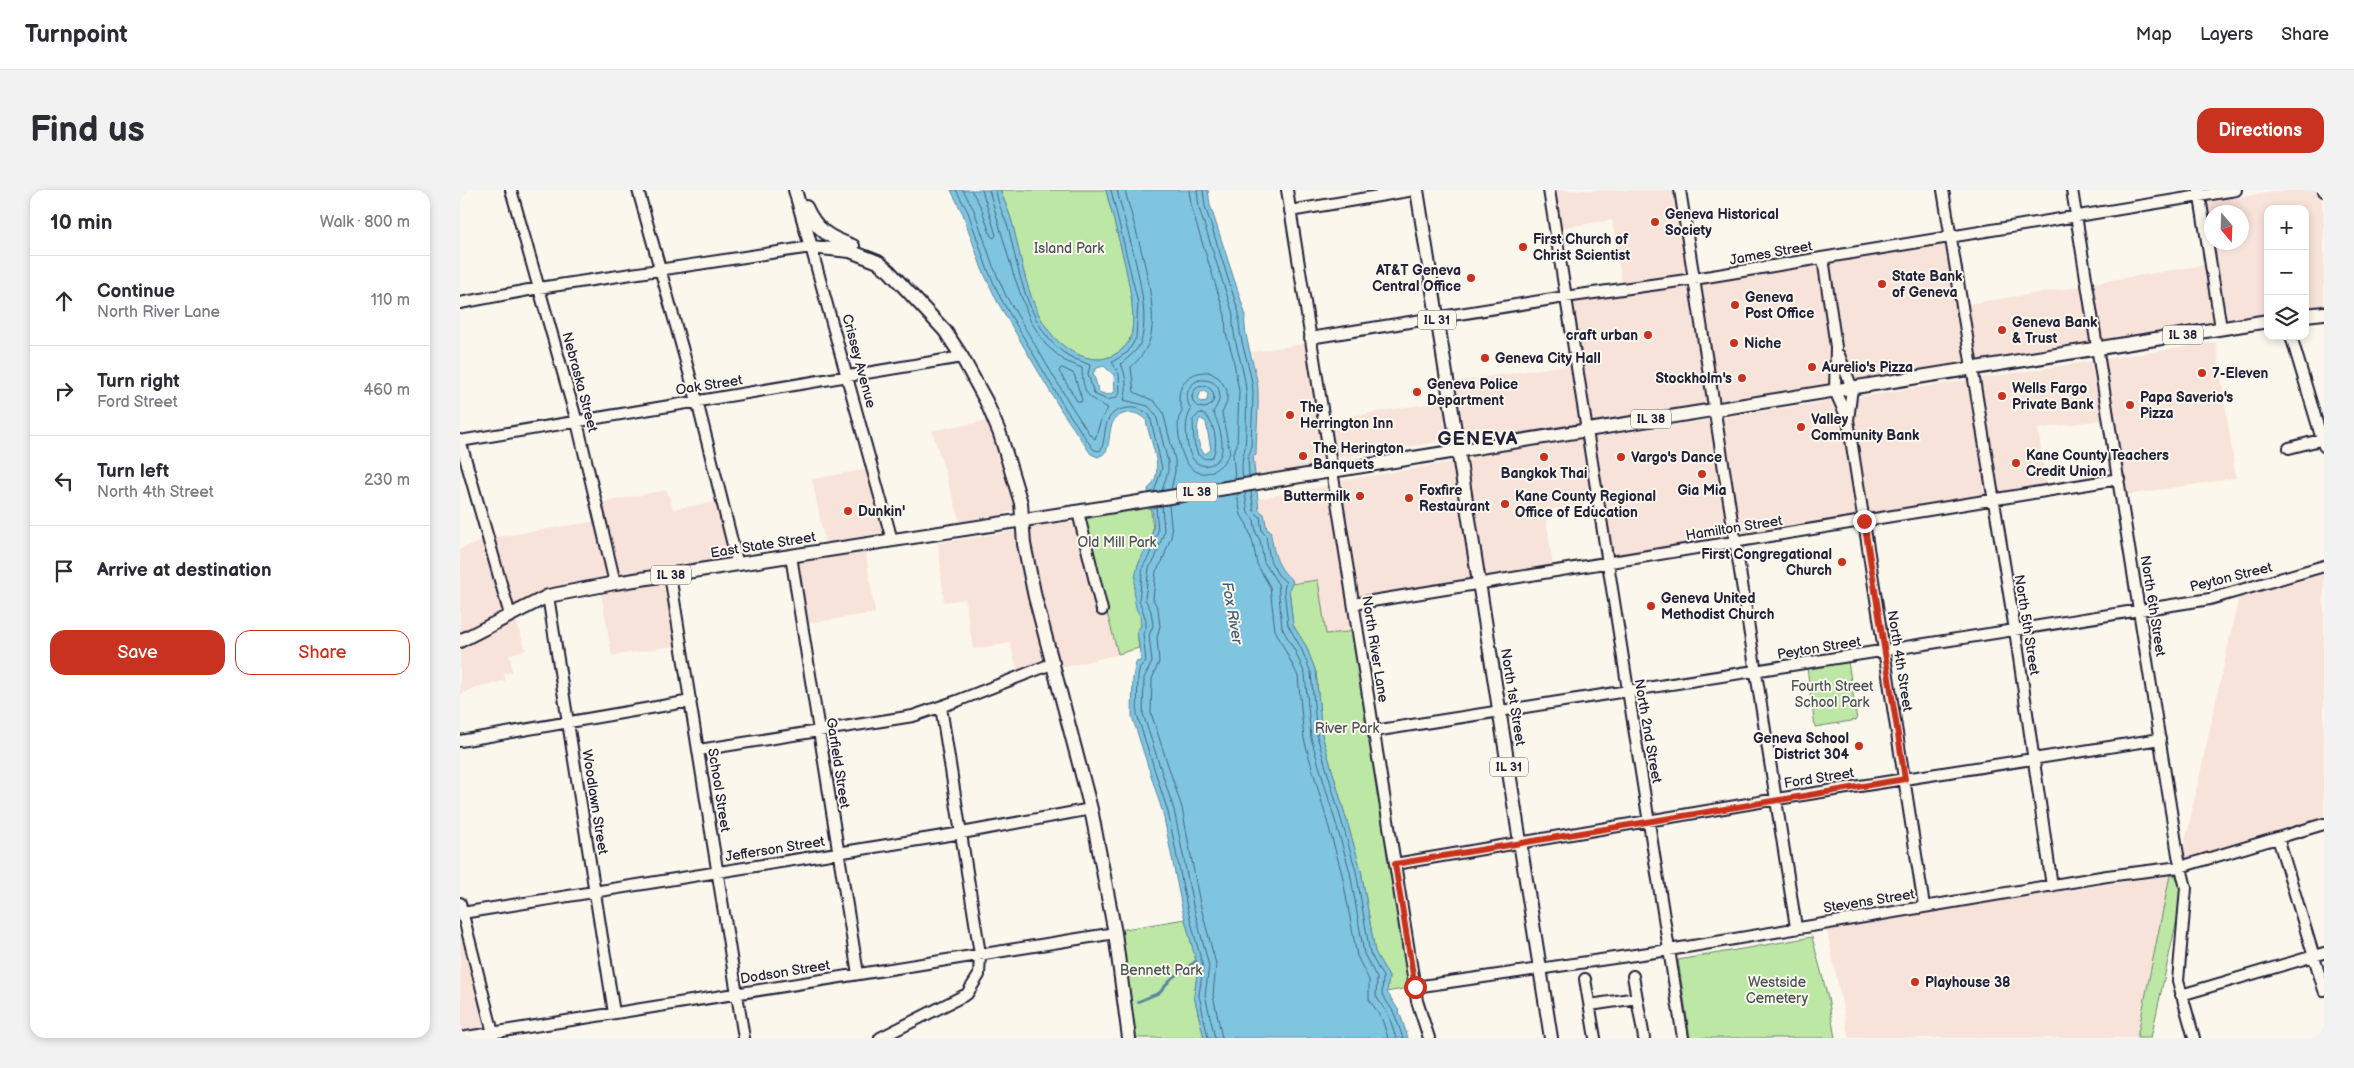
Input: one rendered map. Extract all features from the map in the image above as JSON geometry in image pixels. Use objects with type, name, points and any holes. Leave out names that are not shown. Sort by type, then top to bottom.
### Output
[{"type":"main road","name":"Crissey Avenue","points":[[797,190],[810,247]]},
{"type":"main road","points":[[797,190],[814,224],[823,233],[831,238],[860,248],[889,271],[930,313],[962,357],[986,401],[1000,434],[1021,502],[1022,520],[1035,597],[1054,663],[1091,809],[1115,933],[1129,1038]]},
{"type":"main road","name":"IL 31","points":[[1416,190],[1458,449]]},
{"type":"main road","points":[[810,247],[850,251],[878,262]]},
{"type":"main road","points":[[2309,315],[2324,313]]},
{"type":"main road","name":"IL 38","points":[[1022,520],[2264,322]]},
{"type":"main road","name":"North 1st Street","points":[[1458,449],[1551,1038]]},
{"type":"main road","name":"East State Street","points":[[460,641],[548,596],[615,583],[1022,520]]},
{"type":"street","name":"Nebraska Street","points":[[511,190],[577,422],[615,583]]},
{"type":"street","points":[[638,190],[697,401],[738,565]]},
{"type":"street","name":"North River Lane","points":[[1287,190],[1417,1001],[1429,1038]]},
{"type":"street","points":[[1290,211],[1416,190]]},
{"type":"street","name":"North 2nd Street","points":[[1549,190],[1606,563],[1683,1038]]},
{"type":"street","points":[[1680,190],[1716,409],[1796,927]]},
{"type":"street","name":"North 5th Street","points":[[1943,190],[1973,368],[2052,886]]},
{"type":"street","name":"North 6th Street","points":[[2072,190],[2180,867],[2186,888],[2178,981],[2194,1038]]},
{"type":"street","name":"James Street","points":[[1310,338],[1565,297],[1694,279],[2076,216],[2199,193],[2232,190]]},
{"type":"street","points":[[2199,193],[2221,328]]},
{"type":"street","points":[[460,303],[661,268],[810,247]]},
{"type":"street","name":"Crissey Avenue","points":[[810,247],[848,376],[892,540]]},
{"type":"street","points":[[1823,258],[1836,347],[1835,391]]},
{"type":"street","points":[[2289,448],[2323,442],[2291,340]]},
{"type":"street","points":[[1836,347],[1852,388]]},
{"type":"street","name":"Oak Street","points":[[460,440],[962,357]]},
{"type":"street","name":"North 4th Street","points":[[1848,420],[1852,388]]},
{"type":"street","name":"North 4th Street","points":[[1835,391],[1848,420],[1924,906]]},
{"type":"street","points":[[460,440],[510,615]]},
{"type":"street","name":"Hamilton Street","points":[[1354,604],[2119,479]]},
{"type":"street","points":[[1078,512],[1102,610]]},
{"type":"street","name":"Garfield Street","points":[[791,556],[858,974]]},
{"type":"street","name":"Peyton Street","points":[[1374,731],[1756,672],[2224,596],[2324,566]]},
{"type":"street","name":"School Street","points":[[670,575],[744,1038]]},
{"type":"street","name":"Woodlawn Street","points":[[548,596],[614,1013]]},
{"type":"street","points":[[699,750],[913,716],[1054,663]]},
{"type":"street","points":[[460,741],[691,701]]},
{"type":"street","points":[[880,1038],[967,994],[979,975],[980,954],[941,707]]},
{"type":"street","name":"Ford Street","points":[[1395,864],[1777,799],[2160,739]]},
{"type":"street","name":"Jefferson Street","points":[[461,908],[595,891],[717,872],[962,833],[1091,809]]},
{"type":"street","name":"Stevens Street","points":[[1415,987],[1669,950],[1924,906],[2180,867],[2324,824]]},
{"type":"street","points":[[2278,838],[2319,954],[2324,990]]},
{"type":"street","points":[[461,908],[493,1032]]},
{"type":"street","name":"Dodson Street","points":[[460,1038],[1115,933]]},
{"type":"street","points":[[2181,995],[2319,954]]},
{"type":"street","points":[[1633,976],[1644,1038]]},
{"type":"street","points":[[1585,979],[1595,1038]]},
{"type":"street","points":[[1590,1005],[1637,998]]},
{"type":"shaded area","points":[[1554,190],[1676,190],[1689,275],[1622,285],[1612,220],[1560,228]]},
{"type":"shaded area","points":[[2285,190],[2320,190],[2324,217],[2324,306],[2309,308],[2309,205],[2264,205],[2264,316],[2225,322],[2214,250],[2249,250],[2249,205],[2206,205],[2206,202]]},
{"type":"shaded area","points":[[1948,238],[1967,363],[1848,381],[1839,324],[1835,324],[1826,259]]},
{"type":"shaded area","points":[[1821,264],[1840,384],[1719,403],[1700,283]]},
{"type":"shaded area","points":[[2204,265],[2213,323],[2102,340],[2093,283]]},
{"type":"shaded area","points":[[1688,285],[1707,405],[1589,423],[1571,303]]},
{"type":"shaded area","points":[[2083,286],[2091,343],[1976,360],[1967,304]]},
{"type":"shaded area","points":[[2216,342],[2236,478],[2126,495],[2114,418],[2038,429],[2047,489],[1611,558],[1602,502],[1545,510],[1553,568],[1484,578],[1466,457]]},
{"type":"shaded area","points":[[1309,343],[1330,469],[1254,481],[1253,455],[1256,455],[1258,390],[1252,352]]},
{"type":"shaded area","points":[[1572,364],[1581,424],[1462,443],[1453,382]]},
{"type":"shaded area","points":[[1444,401],[1450,440],[1334,459],[1328,420]]},
{"type":"shaded area","points":[[988,421],[1015,501],[1012,511],[962,528],[932,430]]},
{"type":"shaded area","points":[[1454,462],[1474,583],[1358,602],[1338,481]]},
{"type":"shaded area","points":[[868,469],[886,532],[825,543],[812,479]]},
{"type":"shaded area","points":[[1332,485],[1352,631],[1326,634],[1318,580],[1291,584],[1267,584],[1256,499]]},
{"type":"shaded area","points":[[667,490],[673,509],[720,501],[736,563],[613,582],[511,612],[490,538],[598,521],[594,504]]},
{"type":"shaded area","points":[[1082,520],[1118,654],[1057,669],[1028,528]]},
{"type":"shaded area","points":[[1015,531],[1047,664],[1019,675],[1010,643],[973,649],[965,599],[944,602],[938,543]]},
{"type":"shaded area","points":[[486,540],[507,614],[460,639],[460,549]]},
{"type":"shaded area","points":[[865,547],[875,613],[803,624],[793,558]]},
{"type":"shaded area","points":[[2324,569],[2324,819],[2181,861],[2239,595]]},
{"type":"shaded area","points":[[669,577],[680,645],[612,656],[600,587]]},
{"type":"shaded area","points":[[514,614],[526,650],[510,654],[512,672],[504,673],[505,681],[475,687],[460,695],[460,643]]},
{"type":"shaded area","points":[[2170,875],[2137,1038],[1849,1038],[1826,926]]},
{"type":"shaded area","points":[[460,913],[491,1031],[460,1035]]},
{"type":"green space","name":"Island Park","points":[[1000,190],[1106,190],[1125,264],[1132,304],[1133,322],[1131,336],[1123,349],[1110,357],[1100,359],[1087,358],[1074,353],[1053,336],[1044,324],[1031,297],[1012,222]]},
{"type":"green space","name":"Old Mill Park","points":[[1150,504],[1153,530],[1144,555],[1138,564],[1141,626],[1137,631],[1139,648],[1118,654],[1082,520]]},
{"type":"green space","name":"River Park","points":[[1318,580],[1326,634],[1358,631],[1415,987],[1386,992],[1389,977],[1375,952],[1361,870],[1322,735],[1316,672],[1306,646],[1293,625],[1289,589],[1291,584]]},
{"type":"green space","name":"Fourth Street School Park","points":[[1848,661],[1857,720],[1815,727],[1807,668]]},
{"type":"green space","points":[[2170,875],[2176,876],[2180,887],[2181,901],[2151,1038],[2137,1038]]},
{"type":"green space","name":"Bennett Park","points":[[1185,919],[1198,968],[1194,996],[1204,1038],[1132,1038],[1119,930]]},
{"type":"green space","name":"Westside Cemetery","points":[[1812,937],[1828,998],[1835,1038],[1690,1038],[1678,960]]},
{"type":"water","name":"Fox River","points":[[951,190],[1000,190],[1012,222],[1026,282],[1044,324],[1057,341],[1068,349],[1087,358],[1100,359],[1114,355],[1123,349],[1131,336],[1133,322],[1129,285],[1106,190],[1208,190],[1210,205],[1245,313],[1245,331],[1257,380],[1256,455],[1253,456],[1259,510],[1264,514],[1267,530],[1270,530],[1274,552],[1279,564],[1293,581],[1289,589],[1293,625],[1306,646],[1316,672],[1322,735],[1361,870],[1375,952],[1389,977],[1387,992],[1399,1011],[1408,1038],[1204,1038],[1194,996],[1198,968],[1182,908],[1163,813],[1132,716],[1133,677],[1136,662],[1141,661],[1137,631],[1141,626],[1140,615],[1135,605],[1135,582],[1139,563],[1153,531],[1153,516],[1148,489],[1154,482],[1157,465],[1146,419],[1135,413],[1120,415],[1113,422],[1105,452],[1098,457],[1091,454],[1061,410],[997,301],[982,269],[963,214]],"holes":[[[1104,366],[1114,375],[1115,392],[1107,395],[1099,392],[1093,373],[1097,368]],[[1201,391],[1206,391],[1208,394],[1207,401],[1200,402],[1198,399]],[[1200,418],[1206,422],[1211,450],[1205,454],[1200,447],[1197,432]]]},
{"type":"waterway","points":[[1137,1002],[1159,993],[1172,978],[1196,961]]},
{"type":"place","name":"Geneva Historical Society","points":[[1655,222]]},
{"type":"place","name":"First Church of Christ Scientist","points":[[1523,247]]},
{"type":"place","name":"AT&T Geneva Central Office","points":[[1471,278]]},
{"type":"place","name":"State Bank of Geneva","points":[[1882,284]]},
{"type":"place","name":"Geneva Post Office","points":[[1735,305]]},
{"type":"place","name":"Geneva Bank & Trust","points":[[2002,330]]},
{"type":"place","name":"craft urban","points":[[1648,335]]},
{"type":"place","name":"Niche","points":[[1734,343]]},
{"type":"place","name":"Geneva City Hall","points":[[1485,358]]},
{"type":"place","name":"Aurelio's Pizza","points":[[1812,367]]},
{"type":"place","name":"7-Eleven","points":[[2202,373]]},
{"type":"place","name":"Stockholm's","points":[[1742,378]]},
{"type":"place","name":"Geneva Police Department","points":[[1417,392]]},
{"type":"place","name":"Wells Fargo Private Bank","points":[[2002,396]]},
{"type":"place","name":"Papa Saverio's Pizza","points":[[2130,405]]},
{"type":"place","name":"The Herrington Inn","points":[[1290,415]]},
{"type":"place","name":"Valley Community Bank","points":[[1801,427]]},
{"type":"place","name":"The Herington Banquets","points":[[1303,456]]},
{"type":"place","name":"Bangkok Thai","points":[[1544,457]]},
{"type":"place","name":"Vargo's Dance","points":[[1621,457]]},
{"type":"place","name":"Kane County Teachers Credit Union","points":[[2016,463]]},
{"type":"place","name":"Gia Mia","points":[[1702,474]]},
{"type":"place","name":"Buttermilk","points":[[1360,496]]},
{"type":"place","name":"Foxfire Restaurant","points":[[1409,498]]},
{"type":"place","name":"Kane County Regional Office of Education","points":[[1505,504]]},
{"type":"place","name":"Dunkin'","points":[[848,511]]},
{"type":"place","name":"First Congregational Church","points":[[1842,562]]},
{"type":"place","name":"Geneva United Methodist Church","points":[[1651,606]]},
{"type":"place","name":"Geneva School District 304","points":[[1859,746]]},
{"type":"place","name":"Playhouse 38","points":[[1915,982]]},
{"type":"district","name":"GENEVA","points":[[1478,439]]},
{"type":"route","points":[[1415,987],[1395,864],[1905,779],[1864,521]]}]
